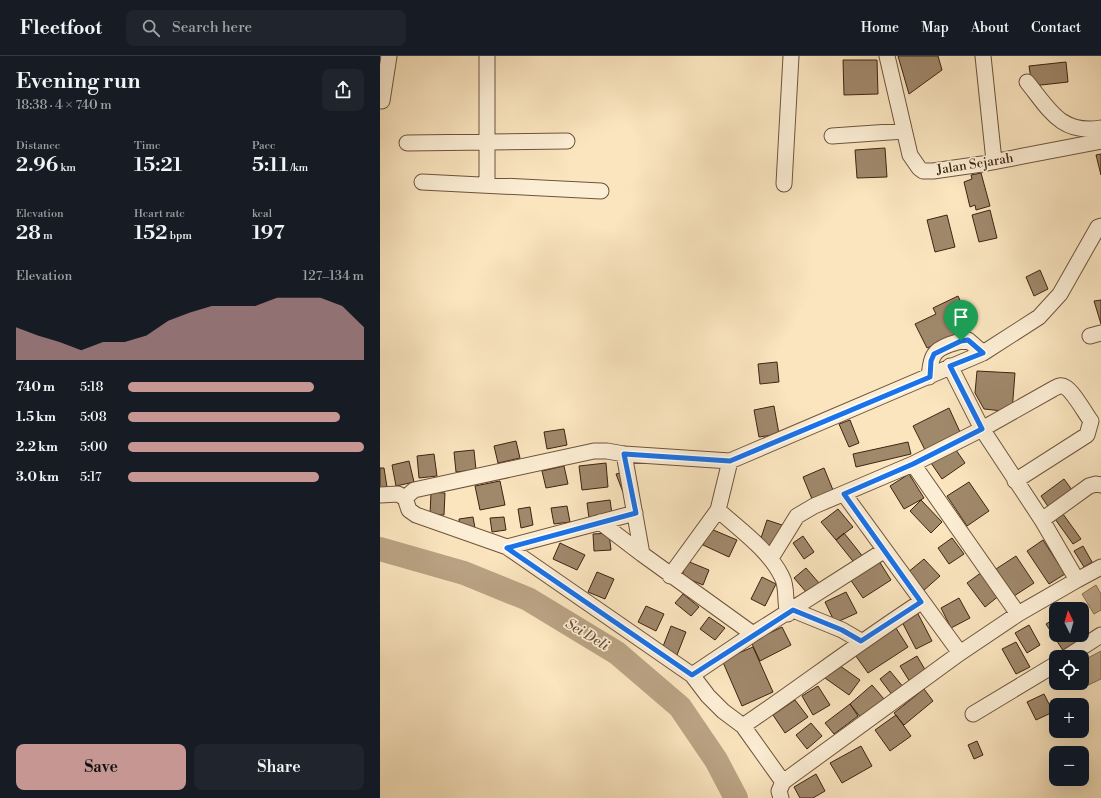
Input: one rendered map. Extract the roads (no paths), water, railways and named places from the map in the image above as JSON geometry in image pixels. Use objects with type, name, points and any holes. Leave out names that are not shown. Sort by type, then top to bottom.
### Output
[{"type":"street","points":[[382,101],[389,56]]},
{"type":"street","points":[[487,185],[486,140],[488,56]]},
{"type":"street","points":[[784,184],[791,56]]},
{"type":"street","name":"Jalan Sejarah","points":[[887,56],[912,160],[923,171],[933,171],[994,161],[1101,141]]},
{"type":"street","points":[[983,56],[994,161]]},
{"type":"street","points":[[1027,82],[1054,114],[1066,125],[1080,129],[1101,128]]},
{"type":"street","points":[[832,136],[904,131]]},
{"type":"street","points":[[407,143],[486,140],[567,141]]},
{"type":"street","points":[[422,182],[601,192]]},
{"type":"street","points":[[405,498],[414,490],[594,451],[730,461],[930,377],[950,366],[983,353],[1039,317],[1060,294],[1086,246],[1098,227],[1101,226]]},
{"type":"street","points":[[930,377],[931,361],[934,354],[941,349],[961,341],[968,340],[983,353]]},
{"type":"street","points":[[950,366],[982,429],[1042,520],[1077,580]]},
{"type":"street","points":[[771,558],[797,516],[814,506],[913,464],[982,429],[1059,386],[1064,386],[1096,419],[1084,438],[1015,481]]},
{"type":"street","points":[[624,454],[636,513],[642,554]]},
{"type":"street","points":[[670,576],[718,510],[730,461]]},
{"type":"street","points":[[913,464],[1018,614]]},
{"type":"street","points":[[1042,520],[1089,486],[1096,484],[1101,486]]},
{"type":"street","points":[[380,495],[398,494],[405,498],[409,510],[416,515],[507,548],[692,675],[708,696],[723,711],[743,726],[783,782]]},
{"type":"street","points":[[844,494],[921,602],[960,653]]},
{"type":"street","points":[[718,510],[771,558],[785,585],[785,605],[790,612],[842,630],[861,641]]},
{"type":"street","points":[[507,548],[636,513]]},
{"type":"street","points":[[600,522],[670,576],[753,634]]},
{"type":"street","points":[[692,675],[753,634],[790,612],[885,550]]},
{"type":"street","points":[[781,798],[779,790],[783,782],[960,653],[1018,614],[1101,568]]},
{"type":"street","points":[[743,726],[836,661],[861,641],[921,602]]},
{"type":"street","points":[[1078,650],[1101,635]]},
{"type":"street","points":[[973,714],[1049,668]]},
{"type":"waterway","name":"Sei Deli","points":[[380,549],[464,573],[528,599],[617,653],[680,707],[716,760],[736,798]]}]
